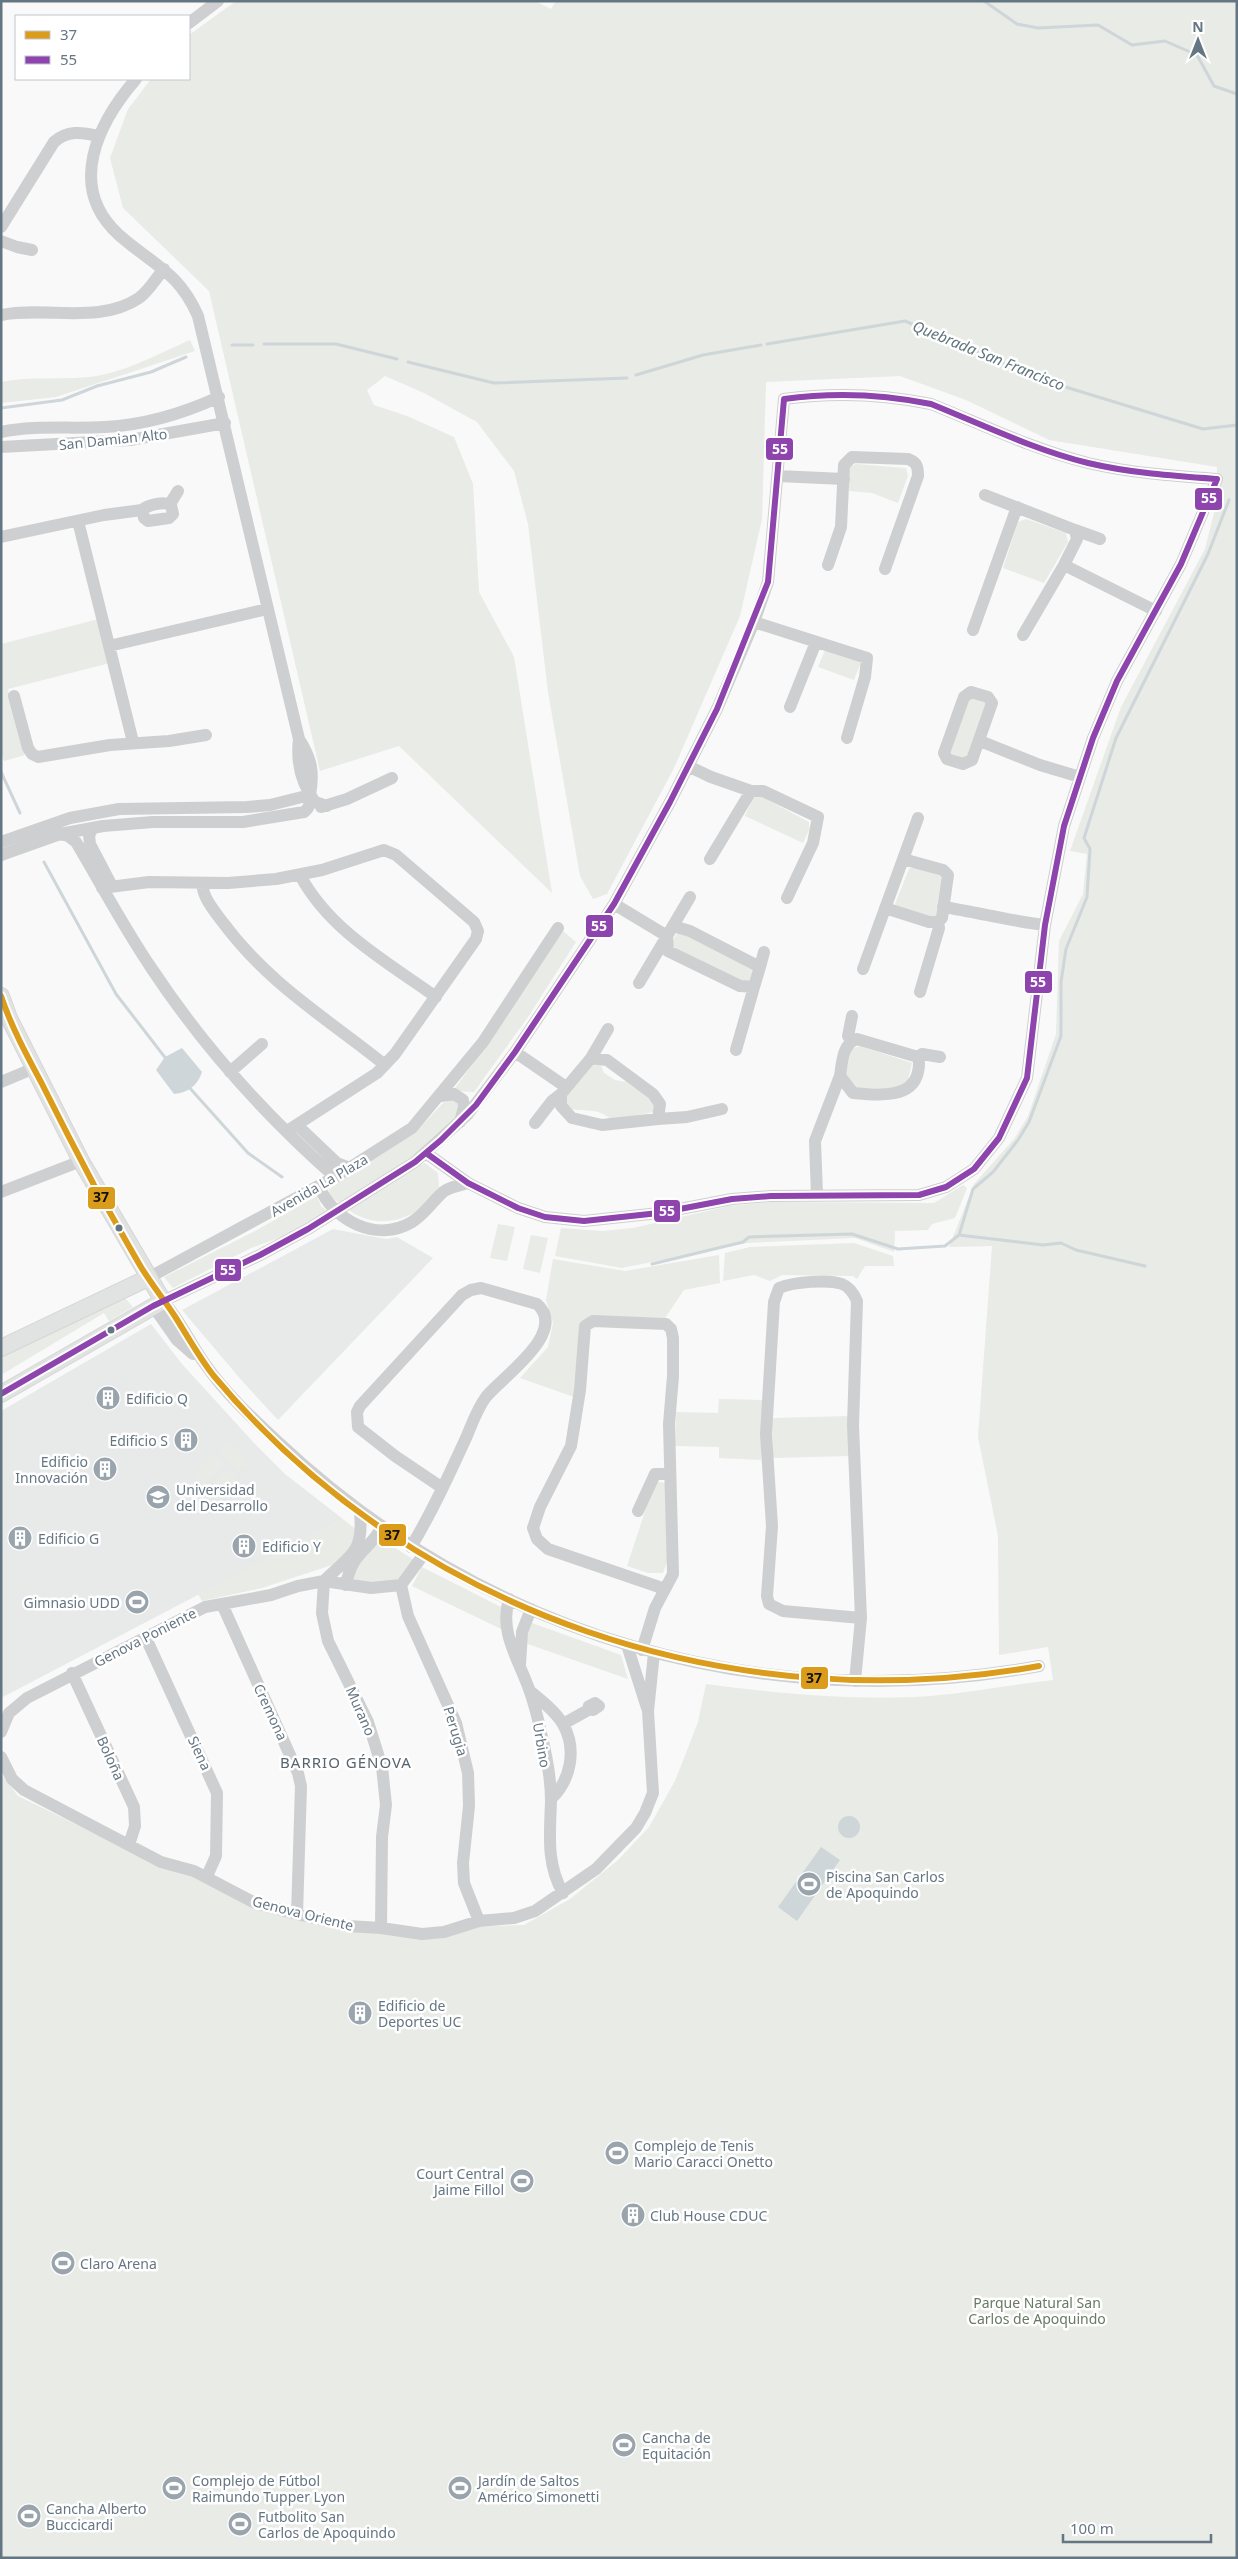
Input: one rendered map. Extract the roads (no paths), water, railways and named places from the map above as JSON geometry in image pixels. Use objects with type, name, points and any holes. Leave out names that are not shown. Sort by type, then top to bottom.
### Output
[{"type":"main road","points":[[1,996],[9,1018],[77,1163]]},
{"type":"main road","points":[[1,1023],[26,1072],[158,1304],[1,1394]]},
{"type":"main road","name":"Avenida La Plaza","points":[[1,1348],[143,1280]]},
{"type":"main road","points":[[104,1299],[116,1309],[118,1326]]},
{"type":"street","points":[[190,22],[218,1]]},
{"type":"street","points":[[135,80],[105,120],[98,136],[92,170],[93,186],[100,208],[119,235],[164,269],[188,295],[198,316],[219,397],[299,740],[297,757],[303,784],[317,804],[327,806]]},
{"type":"street","points":[[1,227],[54,142],[63,135],[74,133],[98,136]]},
{"type":"street","points":[[1,241],[32,250]]},
{"type":"street","points":[[1,315],[30,311],[84,313],[110,310],[139,298],[164,269]]},
{"type":"street","points":[[426,1153],[445,1168],[505,1202],[532,1213],[560,1219],[584,1221],[659,1212],[732,1199],[816,1195],[893,1196],[936,1192],[956,1182],[984,1160],[999,1138],[1027,1078],[1045,925],[1064,826],[1080,777],[1117,681],[1185,556],[1217,479],[1151,474],[1090,463],[1060,455],[931,404],[913,400],[839,394],[784,399],[768,582],[754,622],[717,709],[614,904],[515,1052],[460,1123],[426,1153],[336,1212],[260,1255],[158,1304],[233,1397],[322,1483],[410,1547],[509,1599],[566,1624],[648,1651],[761,1674],[855,1682],[958,1678],[1039,1666]]},
{"type":"street","name":"San Damian Alto","points":[[1,432],[35,428],[130,425],[167,418],[219,397]]},
{"type":"street","name":"San Damian Alto","points":[[1,447],[130,440],[225,423]]},
{"type":"street","points":[[828,565],[841,527],[844,465],[852,457],[908,459],[914,461],[918,468],[918,476],[885,569]]},
{"type":"street","points":[[778,476],[844,479]]},
{"type":"street","points":[[1,537],[142,510],[144,518],[148,521],[169,518],[173,516],[170,504],[178,491]]},
{"type":"street","points":[[985,495],[1100,538]]},
{"type":"street","points":[[974,630],[1017,507]]},
{"type":"street","points":[[78,521],[133,742]]},
{"type":"street","points":[[1023,635],[1077,540],[1075,530]]},
{"type":"street","points":[[1064,565],[1156,611]]},
{"type":"street","points":[[109,646],[267,609]]},
{"type":"street","points":[[754,622],[867,658],[864,677],[847,738]]},
{"type":"street","points":[[790,707],[816,642]]},
{"type":"street","points":[[971,692],[988,697],[992,703],[980,741],[972,760],[968,764],[947,758],[944,755],[964,697],[971,692]]},
{"type":"street","points":[[14,696],[28,748],[35,756],[45,758],[93,747],[133,742],[169,741],[206,735]]},
{"type":"street","points":[[980,741],[1040,765],[1080,777]]},
{"type":"street","points":[[688,766],[711,777],[751,791],[763,791],[818,817],[813,843],[787,898]]},
{"type":"street","points":[[1,855],[60,834],[93,828],[153,822],[249,822],[304,812],[355,796],[392,778]]},
{"type":"street","points":[[710,859],[751,791]]},
{"type":"street","points":[[304,812],[310,806],[310,795]]},
{"type":"street","points":[[1,842],[70,818],[119,809],[239,808],[270,805],[310,795]]},
{"type":"street","points":[[863,969],[918,818]]},
{"type":"street","points":[[93,828],[89,835],[89,842],[107,887]]},
{"type":"street","points":[[60,834],[68,836],[76,842],[107,887],[153,971],[199,1035],[230,1072],[292,1128],[337,1163],[350,1168]]},
{"type":"street","points":[[107,887],[163,881],[202,883],[260,881],[300,875],[338,865],[378,850],[388,850],[474,922],[478,931],[476,939],[436,997],[385,1065],[365,1083],[292,1128]]},
{"type":"street","points":[[885,908],[929,922],[938,922],[942,918],[948,875],[943,870],[903,859]]},
{"type":"street","points":[[300,875],[316,900],[339,926],[436,997]]},
{"type":"street","points":[[202,883],[211,906],[257,964],[289,994],[385,1065]]},
{"type":"street","points":[[639,983],[690,897]]},
{"type":"street","points":[[614,904],[670,931],[690,931],[760,967]]},
{"type":"street","points":[[943,907],[990,914],[1014,922],[1045,925]]},
{"type":"street","points":[[920,992],[939,928],[938,922]]},
{"type":"street","name":"Avenida La Plaza","points":[[143,1280],[335,1177],[412,1128],[441,1096],[482,1042],[558,928]]},
{"type":"street","points":[[670,931],[668,951],[740,986],[754,987]]},
{"type":"street","points":[[736,1050],[764,952]]},
{"type":"street","points":[[851,1041],[848,1036],[852,1016]]},
{"type":"street","points":[[535,1123],[552,1101],[576,1079],[591,1058],[608,1028]]},
{"type":"street","points":[[816,1195],[815,1141],[840,1076],[846,1047],[851,1041],[857,1039],[918,1057],[922,1054],[940,1057]]},
{"type":"street","points":[[230,1072],[262,1044]]},
{"type":"street","points":[[515,1052],[563,1090]]},
{"type":"street","points":[[828,1106],[853,1093],[889,1094],[906,1089],[917,1076],[920,1062],[918,1057]]},
{"type":"street","points":[[591,1058],[607,1060],[653,1094],[660,1104],[658,1119]]},
{"type":"street","points":[[1,1082],[26,1072]]},
{"type":"street","points":[[840,1076],[853,1093]]},
{"type":"street","points":[[563,1090],[561,1106],[572,1118],[602,1125],[687,1117],[722,1109]]},
{"type":"street","points":[[441,1096],[458,1095],[472,1097],[483,1094]]},
{"type":"street","points":[[458,1095],[464,1103],[460,1123]]},
{"type":"street","points":[[292,1128],[335,1177]]},
{"type":"street","points":[[1,1192],[77,1163]]},
{"type":"street","points":[[444,1191],[445,1168]]},
{"type":"street","points":[[319,1186],[324,1199],[344,1219],[368,1228],[400,1227],[421,1215],[444,1191],[468,1182]]},
{"type":"street","points":[[855,1682],[861,1618],[853,1425],[857,1301],[852,1290],[841,1284],[792,1283],[779,1288],[774,1302],[766,1434],[772,1526],[767,1596],[770,1604],[783,1611],[861,1618]]},
{"type":"street","points":[[410,1547],[433,1508],[441,1486],[481,1404],[497,1384],[526,1358],[541,1337],[546,1317],[537,1304],[481,1288],[471,1290],[462,1295],[360,1406],[357,1412],[358,1426],[395,1456],[441,1486]]},
{"type":"street","name":"Genova Oriente","points":[[2,1760],[12,1779],[24,1790],[162,1862],[208,1876],[225,1888],[255,1902],[348,1926],[381,1928],[414,1934],[433,1934],[479,1921],[514,1918],[535,1911],[563,1893],[596,1869],[621,1845],[636,1828],[650,1803],[654,1782],[648,1710],[648,1651],[655,1608],[673,1574],[669,1424],[673,1376],[672,1329],[666,1324],[655,1322],[592,1321],[585,1326],[580,1390],[571,1446],[540,1507],[533,1528],[537,1539],[548,1549],[665,1589]]},
{"type":"street","points":[[638,1511],[654,1474],[670,1474]]},
{"type":"street","points":[[324,1581],[354,1552],[362,1531],[360,1512]]},
{"type":"street","points":[[346,1585],[352,1562],[358,1553],[374,1539],[382,1527]]},
{"type":"street","points":[[401,1585],[424,1554]]},
{"type":"street","name":"Genova Poniente","points":[[1,1732],[9,1714],[20,1703],[72,1673],[194,1611],[271,1595],[298,1586],[324,1581],[371,1588],[401,1585]]},
{"type":"street","name":"Murano","points":[[324,1581],[322,1613],[328,1641],[368,1722],[382,1767],[386,1805],[382,1837],[381,1928]]},
{"type":"street","name":"Perugia","points":[[401,1585],[408,1616],[456,1723],[468,1773],[464,1883],[479,1921]]},
{"type":"street","name":"Urbino","points":[[509,1599],[505,1613],[507,1634],[511,1649],[520,1665],[530,1691],[545,1750],[551,1799],[549,1841],[552,1862],[563,1893]]},
{"type":"street","name":"Cremona","points":[[222,1604],[287,1745],[300,1780],[297,1914]]},
{"type":"street","name":"Urbino","points":[[520,1665],[522,1632],[531,1609]]},
{"type":"street","name":"Siena","points":[[145,1636],[217,1793],[216,1856],[215,1863],[208,1876]]},
{"type":"street","name":"Genova Oriente","points":[[627,1645],[648,1710]]},
{"type":"street","name":"Boloña","points":[[72,1673],[134,1807],[136,1826],[129,1845]]},
{"type":"street","name":"Urbino","points":[[530,1691],[554,1712],[563,1724],[570,1746],[569,1768],[558,1792],[551,1799]]},
{"type":"street","points":[[563,1724],[590,1708]]},
{"type":"waterway","points":[[984,1],[1017,24],[1038,28],[1098,25],[1132,45],[1165,41],[1197,55],[1214,86],[1237,94]]},
{"type":"waterway","name":"Quebrada San Francisco","points":[[767,344],[905,321],[1046,381],[1203,429],[1237,425]]},
{"type":"waterway","name":"Quebrada San Francisco","points":[[264,344],[336,344],[397,359]]},
{"type":"waterway","name":"Quebrada San Francisco","points":[[232,345],[253,345]]},
{"type":"waterway","name":"Quebrada San Francisco","points":[[636,375],[703,355],[761,345]]},
{"type":"waterway","name":"Quebrada San Francisco","points":[[1,408],[62,400],[97,386],[151,372],[186,357]]},
{"type":"waterway","name":"Quebrada San Francisco","points":[[408,362],[494,383],[627,378]]},
{"type":"waterway","points":[[652,1264],[743,1242],[749,1237],[852,1234],[898,1249],[945,1246],[959,1235],[973,1189],[993,1172],[1018,1140],[1029,1122],[1061,1036],[1061,982],[1066,949],[1087,897],[1090,849],[1084,838],[1116,738],[1208,554],[1229,500]]},
{"type":"waterway","points":[[1,772],[20,813]]},
{"type":"waterway","points":[[44,862],[116,994],[167,1060]]},
{"type":"waterway","points":[[188,1086],[248,1153],[282,1177]]},
{"type":"waterway","points":[[959,1235],[1043,1245],[1061,1243],[1076,1250],[1145,1266]]},
{"type":"place","name":"Edificio Q","points":[[108,1398]]},
{"type":"place","name":"Edificio S","points":[[186,1440]]},
{"type":"place","name":"Edificio Innovación","points":[[105,1469]]},
{"type":"place","name":"Universidad del Desarrollo","points":[[158,1497]]},
{"type":"place","name":"Edificio G","points":[[20,1538]]},
{"type":"place","name":"Edificio Y","points":[[244,1546]]},
{"type":"place","name":"Gimnasio UDD","points":[[137,1602]]},
{"type":"place","name":"Piscina San Carlos de Apoquindo","points":[[809,1884]]},
{"type":"place","name":"Edificio de Deportes UC","points":[[360,2013]]},
{"type":"place","name":"Complejo de Tenis Mario Caracci Onetto","points":[[617,2153]]},
{"type":"place","name":"Court Central Jaime Fillol","points":[[522,2181]]},
{"type":"place","name":"Club House CDUC","points":[[633,2215]]},
{"type":"place","name":"Claro Arena","points":[[63,2263]]},
{"type":"place","name":"Cancha de Equitación","points":[[624,2445]]},
{"type":"place","name":"Complejo de Fútbol Raimundo Tupper Lyon","points":[[174,2488]]},
{"type":"place","name":"Jardín de Saltos Américo Simonetti","points":[[460,2488]]},
{"type":"place","name":"Cancha Alberto Buccicardi","points":[[29,2516]]},
{"type":"place","name":"Futbolito San Carlos de Apoquindo","points":[[240,2524]]},
{"type":"district","name":"BARRIO GÉNOVA","points":[[346,1762]]},
{"type":"park label","name":"Parque Natural San Carlos de Apoquindo","points":[[1037,2310]]}]
